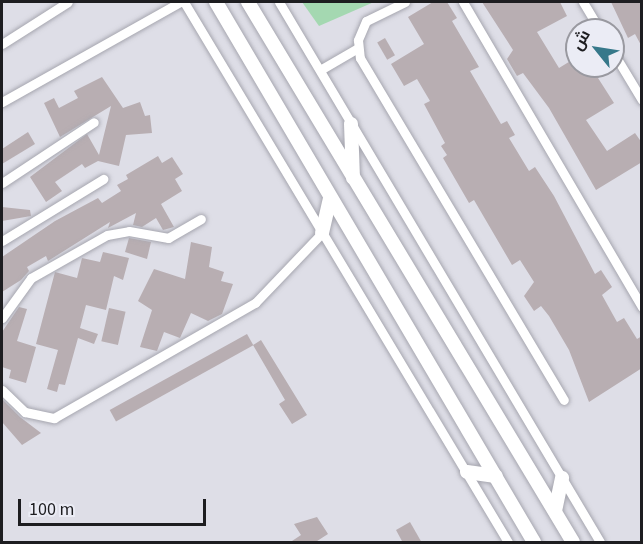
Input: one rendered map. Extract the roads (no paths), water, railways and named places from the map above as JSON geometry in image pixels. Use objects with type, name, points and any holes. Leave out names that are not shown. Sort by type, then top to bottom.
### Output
[{"type":"main road","points":[[216,2],[534,543]]},
{"type":"main road","points":[[248,2],[573,543]]},
{"type":"main road","points":[[351,124],[353,180]]},
{"type":"main road","points":[[322,233],[330,198]]},
{"type":"main road","points":[[467,472],[496,476]]},
{"type":"main road","points":[[555,511],[562,478]]},
{"type":"street","points":[[2,44],[68,2]]},
{"type":"street","points":[[2,102],[182,2],[508,543]]},
{"type":"street","points":[[279,2],[600,543]]},
{"type":"street","points":[[320,70],[358,48],[366,21],[405,2]]},
{"type":"street","points":[[463,2],[642,307]]},
{"type":"street","points":[[583,2],[593,18]]},
{"type":"street","points":[[358,48],[564,400]]},
{"type":"street","points":[[625,72],[642,100]]},
{"type":"street","points":[[2,183],[94,122]]},
{"type":"street","points":[[2,241],[103,179]]},
{"type":"street","points":[[2,318],[32,278],[107,235],[129,231],[168,238],[201,219]]},
{"type":"street","points":[[2,390],[26,412],[54,418],[255,303],[322,233]]}]
